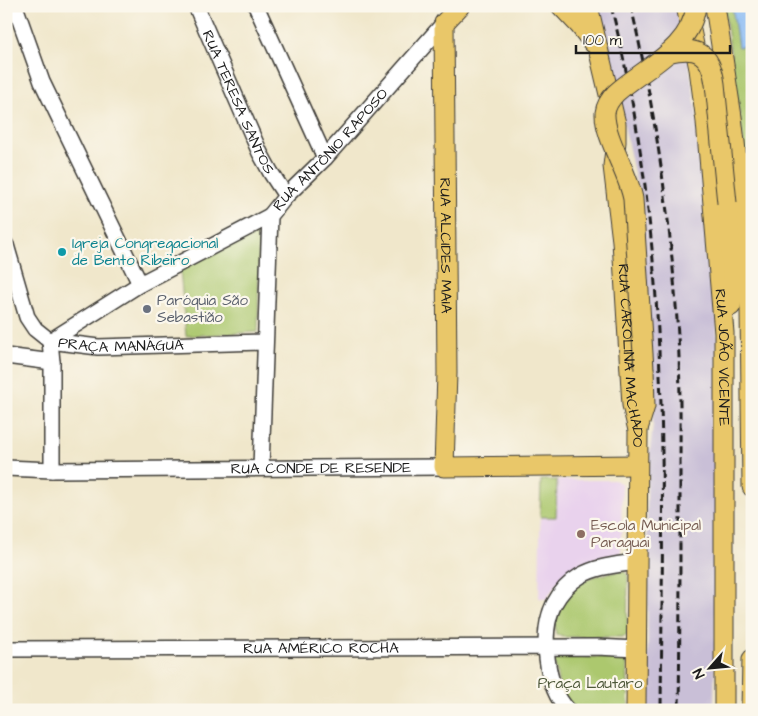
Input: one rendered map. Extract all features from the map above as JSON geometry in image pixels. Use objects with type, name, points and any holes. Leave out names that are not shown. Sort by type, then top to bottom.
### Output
[{"type":"main road","name":"RUA ANTÔNIO RAPOSO","points":[[444,23],[460,6]]},
{"type":"main road","points":[[561,6],[587,34],[599,53]]},
{"type":"main road","name":"RUA CAROLINA MACHADO","points":[[588,6],[616,124],[613,166],[622,241],[632,405],[638,430],[636,465],[636,710]]},
{"type":"main road","name":"RUA JOÃO VICENTE","points":[[686,6],[699,69],[706,122],[724,333],[724,710]]},
{"type":"main road","points":[[638,430],[645,406],[633,199],[628,180],[608,129],[605,114],[609,102],[616,93],[668,53],[688,31],[696,6]]},
{"type":"main road","name":"RUA JOÃO VICENTE","points":[[714,6],[732,117],[742,202],[750,309],[752,487]]},
{"type":"main road","name":"RUA ALCIDES MAIA","points":[[444,23],[447,373],[444,468]]},
{"type":"main road","points":[[668,53],[681,50],[695,50],[705,57],[712,69],[722,142],[733,280],[731,309],[724,333]]},
{"type":"main road","points":[[706,122],[717,111],[724,112],[732,117]]},
{"type":"main road","name":"RUA CONDE DE RESENDE","points":[[444,468],[636,465]]},
{"type":"main road","points":[[752,659],[752,710]]},
{"type":"street","points":[[15,6],[42,82],[140,284]]},
{"type":"street","name":"RUA TERESA SANTOS","points":[[196,6],[260,154],[286,196]]},
{"type":"street","points":[[256,6],[325,158]]},
{"type":"street","name":"RUA ANTÔNIO RAPOSO","points":[[261,468],[270,216],[286,196],[325,158],[444,23]]},
{"type":"street","name":"PRAÇA MANÁGUA","points":[[50,341],[140,284],[270,216]]},
{"type":"street","points":[[6,245],[28,317],[34,329],[50,341],[52,362],[52,470]]},
{"type":"street","name":"PRAÇA MANÁGUA","points":[[50,341],[98,347],[265,342]]},
{"type":"street","points":[[6,356],[52,362]]},
{"type":"street","name":"RUA CONDE DE RESENDE","points":[[6,468],[52,470],[444,468]]},
{"type":"street","points":[[568,710],[556,692],[549,675],[547,648],[549,622],[554,604],[568,585],[579,576],[606,566],[636,562]]},
{"type":"street","name":"RUA AMÉRICO ROCHA","points":[[6,649],[636,648]]},
{"type":"shaded area","points":[[599,6],[679,6],[683,24],[698,122],[717,321],[718,463],[714,710],[648,710],[647,474],[653,425],[653,390],[637,187]]},
{"type":"shaded area","name":"Escola Municipal Paraguai","points":[[541,480],[615,480],[622,484],[621,551],[619,555],[594,559],[572,570],[557,582],[547,599],[539,598]]},
{"type":"green space","points":[[724,6],[752,6],[752,204]]},
{"type":"green space","points":[[259,230],[258,332],[186,336],[180,269]]},
{"type":"green space","points":[[541,480],[557,480],[556,517],[540,517]]},
{"type":"green space","points":[[624,571],[628,576],[627,635],[622,637],[562,637],[556,634],[556,616],[569,591],[591,577]]},
{"type":"green space","name":"Praça Lautaro","points":[[559,657],[620,657],[625,659],[627,664],[629,710],[575,710],[560,691],[554,660]]},
{"type":"water","points":[[732,6],[752,6],[752,45],[738,47]]},
{"type":"railway","points":[[611,6],[630,93],[644,181],[654,268],[662,444],[661,710]]},
{"type":"railway","points":[[631,6],[640,45],[666,201],[677,320],[680,404],[679,710]]},
{"type":"place","name":"Igreja Congregacional de Bento Ribeiro","points":[[62,252]]},
{"type":"place","name":"Paróquia São Sebastião","points":[[147,309]]},
{"type":"place","name":"Escola Municipal Paraguai","points":[[581,534]]}]
